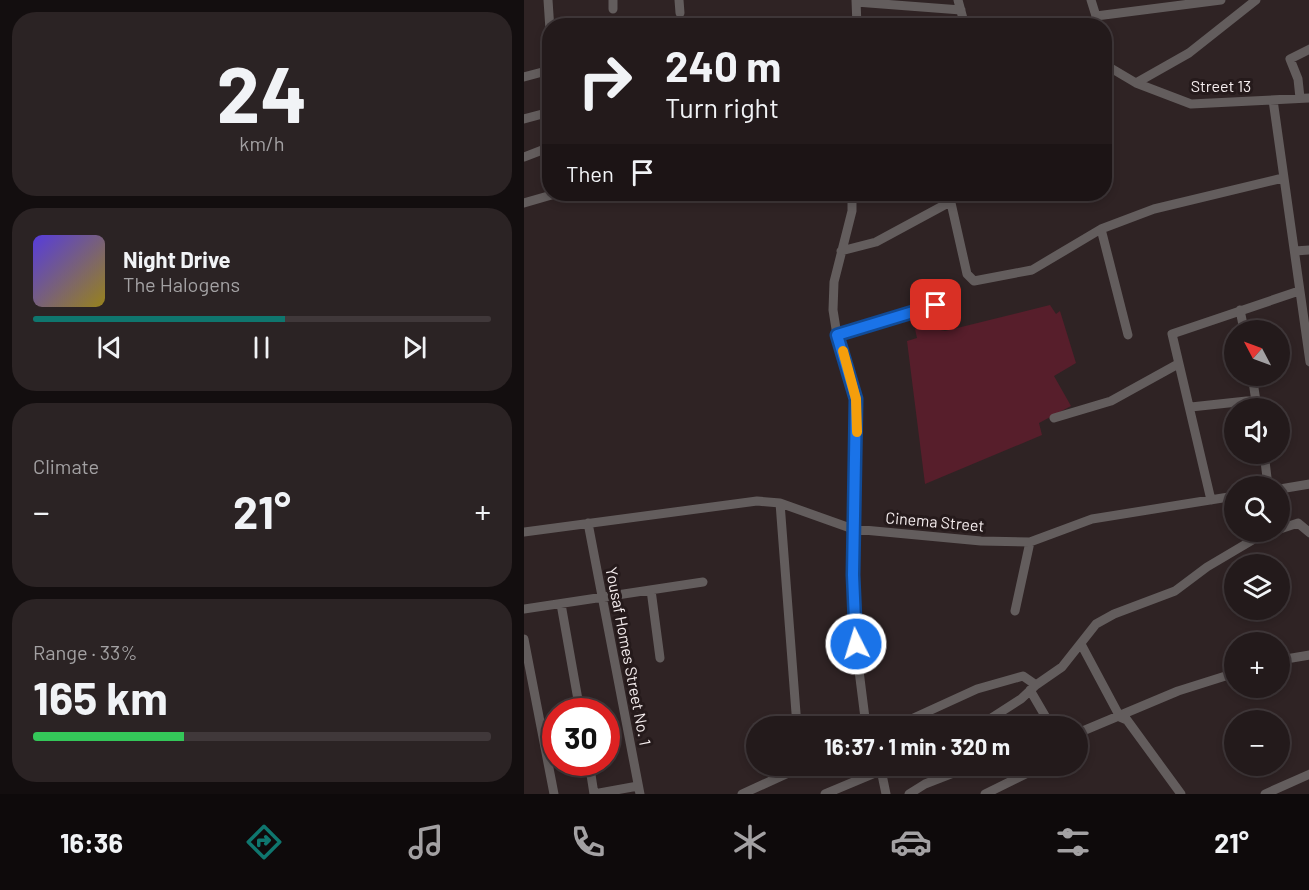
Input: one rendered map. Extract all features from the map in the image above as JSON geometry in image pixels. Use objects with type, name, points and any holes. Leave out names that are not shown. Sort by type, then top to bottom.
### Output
[{"type":"street","points":[[548,0],[549,18]]},
{"type":"street","points":[[679,0],[680,13]]},
{"type":"street","points":[[958,0],[962,18]]},
{"type":"street","points":[[1091,0],[1094,18]]},
{"type":"street","points":[[1112,18],[1221,0]]},
{"type":"street","points":[[1136,83],[1189,52],[1255,0]]},
{"type":"street","points":[[857,18],[856,1],[960,10]]},
{"type":"street","points":[[1305,98],[1290,59],[1310,49]]},
{"type":"street","name":"Street 13","points":[[1112,69],[1136,83],[1191,104],[1305,98]]},
{"type":"street","points":[[524,77],[542,72]]},
{"type":"street","points":[[1273,100],[1310,362]]},
{"type":"street","points":[[524,119],[542,114]]},
{"type":"street","points":[[524,157],[542,150]]},
{"type":"street","points":[[950,201],[967,274],[974,281],[1032,270],[1101,229],[1154,209],[1283,178]]},
{"type":"street","points":[[524,203],[542,198]]},
{"type":"street","points":[[852,201],[852,211],[841,251],[834,291],[833,310],[837,335],[856,399],[853,623],[865,716]]},
{"type":"street","points":[[841,251],[876,242],[944,201]]},
{"type":"street","points":[[1101,229],[1128,335]]},
{"type":"street","points":[[1295,252],[1310,250]]},
{"type":"street","points":[[1211,500],[1191,407],[1172,334],[1299,291]]},
{"type":"street","points":[[837,335],[936,305]]},
{"type":"street","points":[[1240,310],[1242,320]]},
{"type":"street","points":[[1054,418],[1111,401],[1178,364]]},
{"type":"street","points":[[1191,407],[1224,405]]},
{"type":"street","points":[[1290,487],[1310,484]]},
{"type":"street","name":"Cinema Street","points":[[524,532],[757,501],[780,503],[853,529],[981,542],[1030,542],[1092,519],[1224,498]]},
{"type":"street","points":[[780,503],[796,716]]},
{"type":"street","name":"Yousaf Homes Street No. 1","points":[[588,523],[639,790]]},
{"type":"street","points":[[1290,526],[1298,523],[1310,533]]},
{"type":"street","points":[[1015,611],[1030,542]]},
{"type":"street","points":[[992,716],[1062,667],[1096,624],[1114,614],[1175,591],[1206,567],[1249,542]]},
{"type":"street","points":[[524,609],[702,582]]},
{"type":"street","points":[[650,590],[660,658]]},
{"type":"street","points":[[561,604],[578,698]]},
{"type":"street","points":[[524,639],[554,794]]},
{"type":"street","points":[[1081,644],[1120,717],[1133,728],[1181,794]]},
{"type":"street","points":[[1290,658],[1310,655]]},
{"type":"street","points":[[918,716],[977,689],[1024,676],[1033,688],[1046,716]]},
{"type":"street","points":[[1088,730],[1178,691],[1224,677]]},
{"type":"street","points":[[1265,794],[1310,774]]},
{"type":"street","points":[[591,776],[594,794],[639,790]]},
{"type":"street","points":[[742,794],[781,776]]},
{"type":"street","points":[[825,794],[864,776]]},
{"type":"street","points":[[883,776],[886,794]]},
{"type":"street","points":[[909,794],[925,784],[946,776]]},
{"type":"street","points":[[985,794],[1022,776]]},
{"type":"shaded area","points":[[1050,305],[1056,314],[1060,311],[1076,363],[1054,376],[1071,406],[1039,423],[1042,435],[925,484],[907,341],[917,338],[915,329],[927,327],[945,331]]},
{"type":"slow traffic","points":[[843,351],[856,399],[857,432]]},
{"type":"route","points":[[856,644],[853,623],[856,399],[837,335],[936,305]]}]
